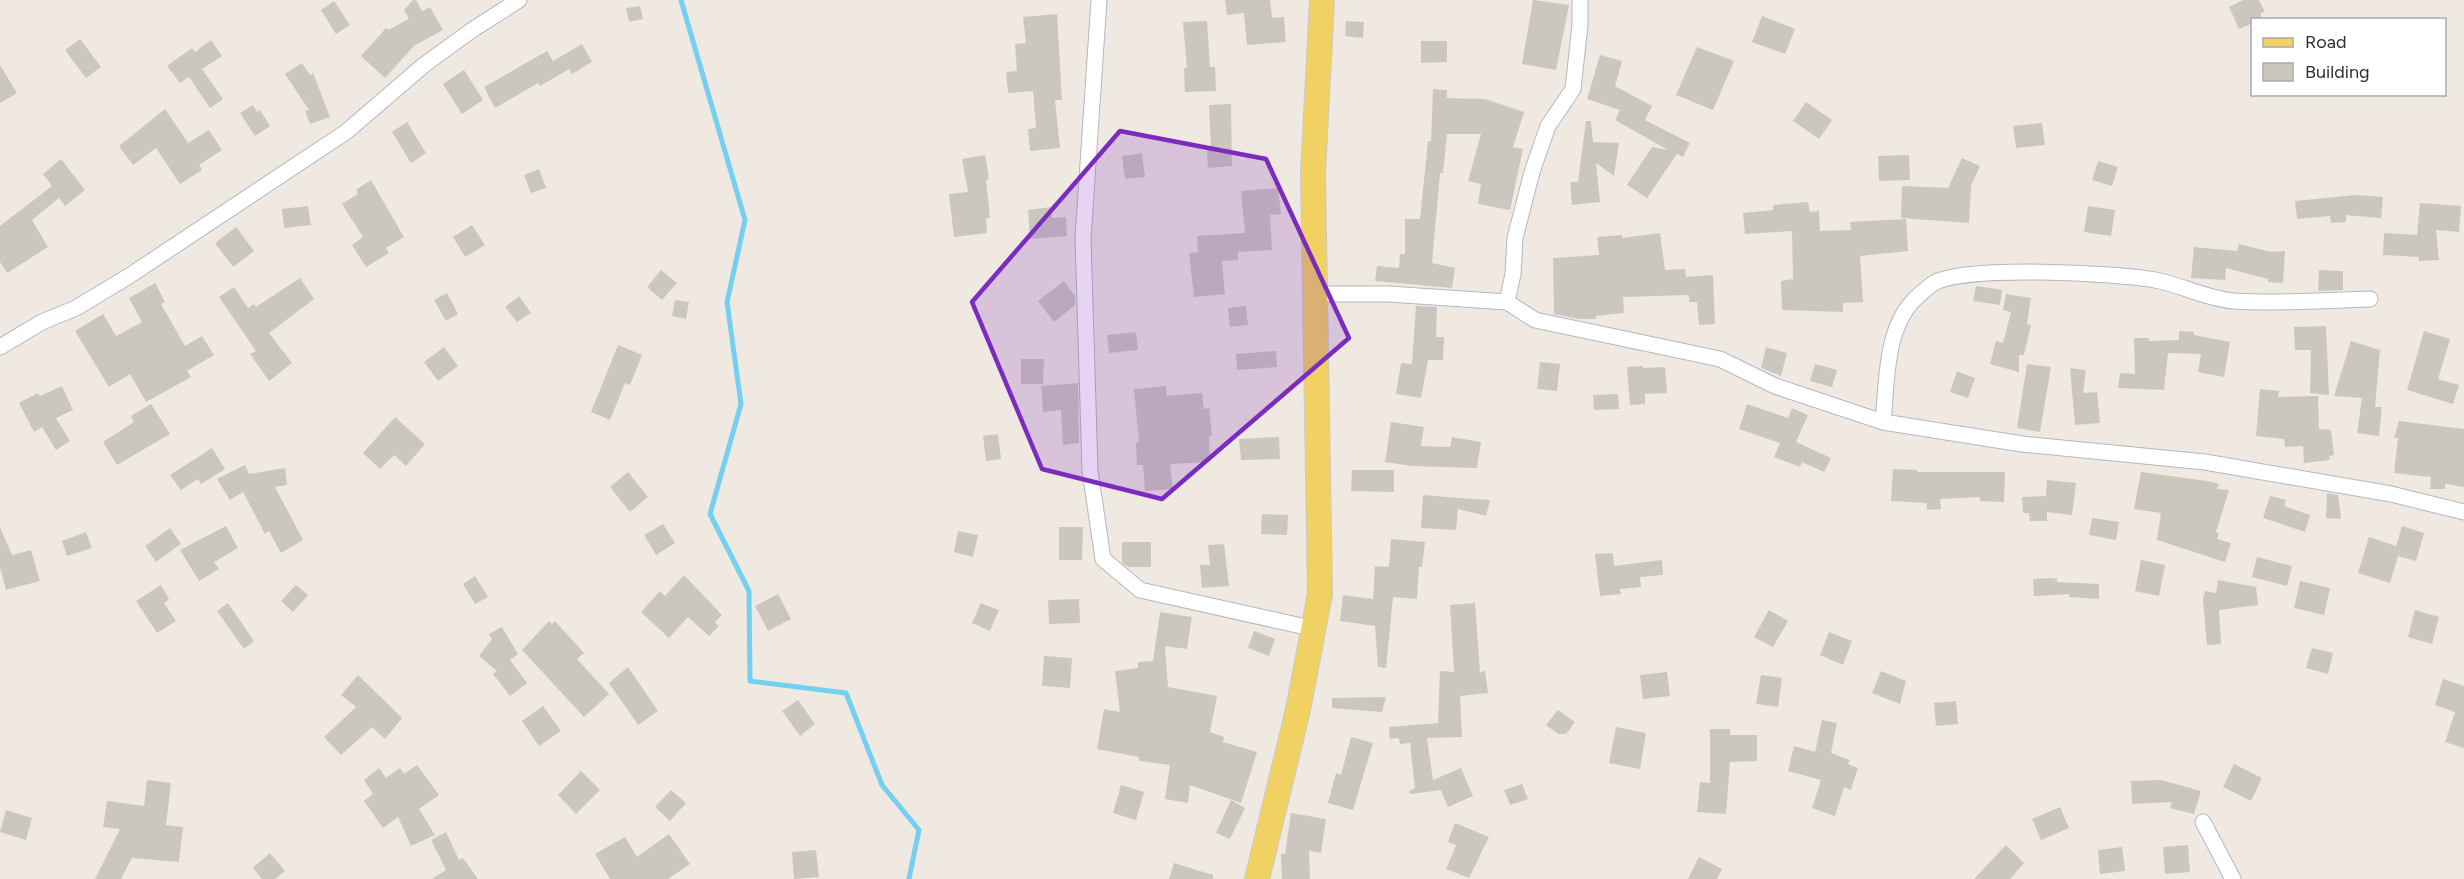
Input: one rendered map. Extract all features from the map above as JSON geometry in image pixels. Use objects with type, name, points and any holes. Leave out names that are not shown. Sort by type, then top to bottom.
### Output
[{"type":"main road","points":[[1257,879],[1265,854],[1315,629],[1320,594],[1317,294],[1313,173],[1323,0]]},
{"type":"street","points":[[0,347],[42,322],[76,308],[129,276],[346,132],[424,65],[519,0]]},
{"type":"street","points":[[1099,0],[1083,238],[1090,471],[1103,560],[1140,590],[1315,629]]},
{"type":"street","points":[[1507,302],[1513,274],[1515,238],[1533,172],[1548,126],[1573,89],[1580,25],[1580,0]]},
{"type":"street","points":[[1883,422],[1894,335],[1913,301],[1935,283],[1957,276],[2040,273],[2156,280],[2233,301],[2370,299]]},
{"type":"street","points":[[1317,294],[1389,294],[1507,302],[1535,320],[1720,359],[1775,386],[1883,422],[2022,444],[2205,462],[2391,494],[2464,512]]},
{"type":"street","points":[[2203,822],[2233,879]]},
{"type":"highlighted area","points":[[1120,131],[1266,159],[1349,338],[1162,499],[1042,469],[972,302]]},
{"type":"building","points":[[413,0],[416,0],[422,11],[430,7],[443,30],[414,46],[385,78],[361,56],[386,28],[388,30],[409,19],[404,10]]},
{"type":"building","points":[[1225,0],[1270,0],[1272,18],[1284,17],[1286,42],[1247,45],[1244,13],[1227,15]]},
{"type":"building","points":[[1533,0],[1569,5],[1556,70],[1522,64]]},
{"type":"building","points":[[2243,0],[2259,0],[2265,12],[2261,13],[2261,18],[2251,18],[2251,24],[2239,29],[2229,7]]},
{"type":"building","points":[[334,1],[350,25],[336,34],[321,10]]},
{"type":"building","points":[[640,6],[643,19],[629,22],[626,8]]},
{"type":"building","points":[[1057,14],[1062,100],[1055,100],[1060,148],[1030,151],[1028,129],[1036,128],[1033,91],[1008,93],[1006,72],[1017,71],[1015,44],[1026,43],[1023,17]]},
{"type":"building","points":[[1762,16],[1795,29],[1785,54],[1752,42]]},
{"type":"building","points":[[1207,21],[1210,67],[1215,67],[1216,91],[1185,92],[1184,68],[1187,68],[1183,22]]},
{"type":"building","points":[[1346,21],[1364,22],[1363,38],[1345,36]]},
{"type":"building","points":[[80,39],[101,67],[86,78],[65,50]]},
{"type":"building","points":[[211,40],[222,56],[202,69],[223,99],[210,108],[189,77],[180,83],[167,66],[192,48],[195,52]]},
{"type":"building","points":[[1421,41],[1447,41],[1447,62],[1421,63]]},
{"type":"building","points":[[582,44],[592,62],[572,74],[569,69],[540,86],[538,83],[495,108],[484,87],[547,51],[553,61]]},
{"type":"building","points":[[1697,47],[1734,61],[1713,110],[1676,95]]},
{"type":"building","points":[[1600,55],[1622,61],[1615,86],[1652,106],[1645,120],[1690,143],[1683,157],[1677,154],[1647,198],[1627,185],[1652,147],[1668,150],[1615,120],[1620,110],[1587,99]]},
{"type":"building","points":[[302,63],[310,75],[313,73],[330,117],[310,124],[305,111],[309,110],[285,74]]},
{"type":"building","points":[[0,65],[17,93],[0,103]]},
{"type":"building","points":[[464,70],[483,100],[462,114],[443,84]]},
{"type":"building","points":[[1433,89],[1447,90],[1447,98],[1485,99],[1524,112],[1513,147],[1523,149],[1510,210],[1478,204],[1481,184],[1468,181],[1481,134],[1447,134],[1443,173],[1440,173],[1432,263],[1455,268],[1452,288],[1375,281],[1377,266],[1399,268],[1400,254],[1405,254],[1405,219],[1420,219],[1428,141],[1431,141]]},
{"type":"building","points":[[1806,102],[1832,120],[1819,139],[1793,121]]},
{"type":"building","points":[[1231,104],[1232,166],[1208,168],[1207,148],[1211,148],[1209,105]]},
{"type":"building","points":[[253,105],[257,112],[260,110],[270,126],[255,136],[240,113]]},
{"type":"building","points":[[165,109],[188,143],[209,130],[222,150],[199,165],[202,170],[180,184],[156,148],[133,165],[119,146]]},
{"type":"building","points":[[1586,121],[1591,121],[1593,142],[1619,143],[1614,176],[1596,163],[1600,202],[1572,205],[1570,182],[1578,182]]},
{"type":"building","points":[[407,122],[426,153],[411,163],[392,132]]},
{"type":"building","points":[[2042,123],[2045,145],[2016,148],[2013,126]]},
{"type":"building","points":[[1142,153],[1145,177],[1125,179],[1122,156]]},
{"type":"building","points":[[985,155],[989,179],[986,180],[990,218],[986,218],[987,233],[954,237],[949,194],[968,192],[962,159]]},
{"type":"building","points":[[1909,155],[1910,180],[1879,181],[1878,156]]},
{"type":"building","points":[[1962,158],[1980,166],[1971,186],[1969,223],[1901,218],[1902,186],[1948,188]]},
{"type":"building","points":[[61,159],[85,190],[65,206],[59,198],[32,220],[48,247],[7,273],[0,262],[0,226],[52,186],[43,174]]},
{"type":"building","points":[[2098,161],[2118,167],[2112,186],[2092,180]]},
{"type":"building","points":[[539,169],[546,188],[531,193],[524,175]]},
{"type":"building","points":[[371,180],[404,237],[386,248],[389,253],[366,267],[352,245],[363,237],[342,204],[358,194],[356,190]]},
{"type":"building","points":[[1278,188],[1281,214],[1270,215],[1272,250],[1238,252],[1238,260],[1222,261],[1225,294],[1194,297],[1189,253],[1198,252],[1197,236],[1245,233],[1241,191]]},
{"type":"building","points":[[2356,195],[2383,197],[2381,218],[2346,215],[2346,222],[2331,223],[2330,216],[2297,219],[2295,201]]},
{"type":"building","points":[[1808,202],[1810,212],[1819,211],[1820,231],[1851,230],[1850,222],[1906,219],[1908,251],[1860,256],[1863,302],[1843,303],[1843,312],[1782,310],[1781,281],[1793,279],[1792,231],[1745,234],[1743,213],[1773,210],[1773,205]]},
{"type":"building","points":[[2420,203],[2461,206],[2459,232],[2436,230],[2439,260],[2419,261],[2419,257],[2383,255],[2384,233],[2417,235]]},
{"type":"building","points":[[308,206],[311,225],[284,228],[282,209]]},
{"type":"building","points":[[2088,206],[2115,210],[2111,236],[2084,232]]},
{"type":"building","points":[[1051,207],[1052,218],[1066,217],[1067,236],[1030,239],[1028,210]]},
{"type":"building","points":[[472,225],[485,245],[465,257],[453,237]]},
{"type":"building","points":[[236,227],[254,251],[233,267],[215,243]]},
{"type":"building","points":[[1660,233],[1665,270],[1685,269],[1686,277],[1713,275],[1715,324],[1699,325],[1697,302],[1689,302],[1689,295],[1623,297],[1624,313],[1596,316],[1596,319],[1579,319],[1554,314],[1553,258],[1599,255],[1597,237],[1622,235],[1622,238]]},
{"type":"building","points":[[2239,244],[2271,252],[2285,251],[2283,283],[2268,282],[2268,279],[2226,268],[2225,280],[2191,278],[2194,247],[2237,251]]},
{"type":"building","points":[[661,270],[677,283],[662,300],[647,287]]},
{"type":"building","points":[[2319,270],[2343,271],[2343,290],[2318,291]]},
{"type":"building","points":[[300,278],[314,299],[269,333],[292,363],[269,381],[250,354],[256,351],[219,297],[234,287],[248,308],[254,304],[256,307]]},
{"type":"building","points":[[1064,281],[1075,296],[1075,305],[1054,322],[1038,301]]},
{"type":"building","points":[[155,283],[165,302],[161,304],[185,346],[202,336],[214,355],[187,371],[191,377],[146,402],[130,374],[109,387],[75,331],[103,314],[116,336],[142,322],[129,298]]},
{"type":"building","points":[[1976,286],[2002,290],[2000,305],[1973,301]]},
{"type":"building","points":[[447,293],[458,314],[446,321],[434,300]]},
{"type":"building","points":[[2006,294],[2031,298],[2027,324],[2031,325],[2024,355],[2019,355],[2019,372],[1990,364],[1996,341],[2003,343],[2011,312],[2003,310]]},
{"type":"building","points":[[519,296],[531,313],[517,322],[505,307]]},
{"type":"building","points":[[675,300],[689,302],[686,319],[672,316]]},
{"type":"building","points":[[1246,306],[1248,325],[1230,327],[1228,308]]},
{"type":"building","points":[[1416,306],[1437,307],[1436,337],[1444,337],[1443,360],[1428,360],[1421,398],[1396,394],[1401,363],[1412,364]]},
{"type":"building","points":[[2326,326],[2329,395],[2310,393],[2311,350],[2295,350],[2294,327]]},
{"type":"building","points":[[2179,331],[2194,332],[2194,335],[2230,342],[2224,377],[2198,372],[2201,354],[2168,353],[2164,390],[2118,388],[2120,373],[2135,374],[2134,338],[2149,338],[2149,341],[2179,340]]},
{"type":"building","points":[[2424,331],[2450,339],[2438,379],[2459,385],[2453,404],[2407,390]]},
{"type":"building","points":[[1136,332],[1138,350],[1109,353],[1107,335]]},
{"type":"building","points":[[2351,341],[2380,350],[2375,407],[2382,407],[2379,436],[2357,433],[2362,398],[2334,396]]},
{"type":"building","points":[[618,345],[642,355],[630,385],[625,383],[610,420],[591,412]]},
{"type":"building","points":[[444,347],[458,366],[438,381],[424,362]]},
{"type":"building","points":[[1766,347],[1787,353],[1781,376],[1761,368]]},
{"type":"building","points":[[1276,351],[1277,367],[1237,370],[1236,354]]},
{"type":"building","points":[[1021,359],[1044,359],[1043,384],[1021,384]]},
{"type":"building","points":[[1540,362],[1560,364],[1557,391],[1537,389]]},
{"type":"building","points":[[1815,364],[1837,370],[1832,387],[1810,381]]},
{"type":"building","points":[[2027,364],[2051,367],[2040,432],[2017,428]]},
{"type":"building","points":[[1643,366],[1643,368],[1665,367],[1667,393],[1645,394],[1645,404],[1630,405],[1627,367]]},
{"type":"building","points":[[2070,368],[2086,370],[2083,393],[2097,392],[2100,423],[2075,425]]},
{"type":"building","points":[[1957,371],[1975,378],[1968,398],[1950,392]]},
{"type":"building","points":[[1078,383],[1079,443],[1063,445],[1061,410],[1043,412],[1041,386]]},
{"type":"building","points":[[62,386],[73,410],[56,418],[70,441],[56,450],[42,427],[34,432],[19,403],[38,393],[40,396]]},
{"type":"building","points":[[1166,386],[1167,396],[1202,393],[1204,409],[1209,408],[1212,436],[1209,437],[1210,462],[1170,464],[1173,489],[1145,491],[1143,465],[1137,465],[1136,442],[1139,442],[1134,389]]},
{"type":"building","points":[[2260,389],[2279,391],[2278,397],[2318,396],[2319,429],[2331,430],[2334,455],[2329,456],[2330,460],[2304,463],[2303,446],[2285,447],[2284,439],[2256,436]]},
{"type":"building","points":[[1618,394],[1619,409],[1594,410],[1593,395]]},
{"type":"building","points":[[151,404],[170,434],[117,465],[103,442],[134,422],[131,416]]},
{"type":"building","points":[[1747,404],[1788,418],[1792,408],[1808,415],[1796,442],[1831,458],[1824,472],[1802,462],[1800,467],[1774,457],[1780,443],[1739,429]]},
{"type":"building","points":[[395,417],[425,444],[406,466],[394,455],[380,469],[363,453]]},
{"type":"building","points":[[2399,421],[2464,429],[2464,487],[2445,484],[2445,489],[2430,489],[2431,477],[2394,473],[2398,438],[2394,438]]},
{"type":"building","points":[[1391,422],[1424,427],[1421,446],[1450,447],[1452,437],[1481,442],[1477,468],[1412,466],[1385,462]]},
{"type":"building","points":[[998,434],[1001,459],[986,461],[983,436]]},
{"type":"building","points":[[1279,437],[1280,459],[1241,460],[1239,439]]},
{"type":"building","points":[[212,448],[225,469],[201,484],[198,479],[181,490],[170,475]]},
{"type":"building","points":[[245,465],[249,474],[285,468],[287,485],[275,487],[303,540],[281,553],[269,531],[265,534],[243,492],[230,500],[217,479]]},
{"type":"building","points":[[1893,469],[1917,470],[1917,472],[2005,472],[2004,502],[1980,501],[1980,497],[1940,499],[1941,509],[1927,510],[1927,503],[1891,501]]},
{"type":"building","points":[[1352,470],[1394,470],[1394,492],[1351,491]]},
{"type":"building","points":[[628,472],[648,497],[630,512],[610,487]]},
{"type":"building","points":[[2141,472],[2207,481],[2219,484],[2217,489],[2229,490],[2216,532],[2219,533],[2217,539],[2231,543],[2225,562],[2157,540],[2161,513],[2134,509]]},
{"type":"building","points":[[2047,480],[2076,483],[2072,515],[2047,512],[2047,521],[2030,521],[2029,513],[2023,513],[2022,497],[2046,496]]},
{"type":"building","points":[[2327,493],[2338,495],[2341,519],[2326,518]]},
{"type":"building","points":[[1423,495],[1490,500],[1486,516],[1458,509],[1456,530],[1421,528]]},
{"type":"building","points":[[2270,496],[2286,500],[2284,506],[2310,515],[2305,532],[2263,518]]},
{"type":"building","points":[[1262,514],[1288,515],[1287,535],[1261,534]]},
{"type":"building","points":[[2092,518],[2119,522],[2116,540],[2089,535]]},
{"type":"building","points":[[663,524],[675,543],[656,555],[644,535]]},
{"type":"building","points":[[226,526],[238,548],[214,562],[219,569],[199,581],[180,550]]},
{"type":"building","points":[[2402,526],[2424,533],[2416,561],[2398,556],[2390,583],[2358,573],[2369,537],[2396,546]]},
{"type":"building","points":[[0,527],[12,555],[31,550],[40,581],[6,590],[0,567]]},
{"type":"building","points":[[1059,527],[1083,527],[1082,560],[1059,560]]},
{"type":"building","points":[[170,528],[181,544],[156,562],[145,546]]},
{"type":"building","points":[[958,531],[978,535],[973,557],[954,552]]},
{"type":"building","points":[[86,532],[92,548],[67,556],[62,541]]},
{"type":"building","points":[[1391,539],[1425,542],[1422,567],[1419,567],[1417,599],[1393,597],[1386,668],[1378,667],[1375,626],[1340,621],[1343,595],[1373,599],[1375,566],[1389,567]]},
{"type":"building","points":[[1122,542],[1151,542],[1151,567],[1128,567],[1122,563]]},
{"type":"building","points":[[1224,544],[1229,586],[1202,588],[1200,565],[1210,565],[1208,545]]},
{"type":"building","points":[[1613,553],[1614,566],[1662,560],[1663,575],[1640,577],[1641,587],[1620,589],[1621,594],[1600,596],[1595,554]]},
{"type":"building","points":[[2257,557],[2292,566],[2287,586],[2252,577]]},
{"type":"building","points":[[2141,560],[2165,565],[2159,596],[2135,591]]},
{"type":"building","points":[[684,575],[722,615],[715,622],[719,626],[709,636],[688,617],[669,638],[641,612],[660,591],[665,596]]},
{"type":"building","points":[[475,576],[488,597],[475,604],[463,584]]},
{"type":"building","points":[[2033,579],[2057,579],[2057,582],[2099,584],[2099,599],[2069,597],[2069,594],[2034,596]]},
{"type":"building","points":[[2218,580],[2256,587],[2258,605],[2219,610],[2221,644],[2207,645],[2203,599],[2205,591],[2216,593]]},
{"type":"building","points":[[2300,581],[2330,588],[2324,615],[2294,608]]},
{"type":"building","points":[[161,585],[169,599],[164,603],[176,621],[157,633],[136,601]]},
{"type":"building","points":[[296,585],[308,595],[293,612],[281,601]]},
{"type":"building","points":[[778,594],[791,619],[768,631],[755,606]]},
{"type":"building","points":[[1079,599],[1080,623],[1049,624],[1048,600]]},
{"type":"building","points":[[228,603],[254,641],[244,649],[217,611]]},
{"type":"building","points":[[981,603],[999,610],[990,631],[972,623]]},
{"type":"building","points":[[1475,603],[1480,672],[1485,671],[1488,693],[1460,696],[1462,737],[1427,738],[1433,780],[1461,768],[1473,796],[1448,807],[1441,790],[1410,794],[1409,791],[1415,788],[1410,743],[1400,744],[1399,738],[1390,739],[1389,727],[1438,723],[1440,671],[1454,672],[1450,605]]},
{"type":"building","points":[[1769,610],[1788,621],[1773,647],[1754,637]]},
{"type":"building","points":[[2415,610],[2439,617],[2432,644],[2408,637]]},
{"type":"building","points":[[1160,612],[1192,617],[1187,649],[1165,646],[1168,687],[1217,696],[1210,732],[1224,737],[1223,742],[1257,752],[1241,803],[1190,785],[1188,803],[1165,799],[1170,765],[1139,761],[1139,757],[1097,749],[1104,709],[1120,712],[1115,671],[1138,668],[1138,662],[1153,661]]},
{"type":"building","points":[[549,621],[552,624],[555,621],[584,653],[577,659],[609,694],[584,717],[522,650]]},
{"type":"building","points":[[502,627],[518,654],[510,660],[527,683],[510,696],[493,674],[497,671],[479,656],[492,639],[489,634]]},
{"type":"building","points":[[1254,631],[1275,639],[1269,656],[1248,648]]},
{"type":"building","points":[[1829,632],[1852,641],[1843,665],[1820,655]]},
{"type":"building","points":[[2312,648],[2333,653],[2328,674],[2306,668]]},
{"type":"building","points":[[1044,656],[1072,658],[1070,688],[1042,686]]},
{"type":"building","points":[[628,667],[658,711],[638,725],[609,683]]},
{"type":"building","points":[[1881,671],[1906,681],[1900,704],[1872,693]]},
{"type":"building","points":[[1667,672],[1670,696],[1643,699],[1640,675]]},
{"type":"building","points":[[358,675],[402,718],[385,739],[372,727],[341,755],[324,737],[356,707],[341,695]]},
{"type":"building","points":[[1761,675],[1782,678],[1778,707],[1756,704]]},
{"type":"building","points":[[2443,679],[2464,686],[2464,748],[2445,742],[2455,712],[2435,705]]},
{"type":"building","points":[[1386,697],[1382,712],[1332,708],[1332,698]]},
{"type":"building","points":[[798,700],[815,724],[800,736],[782,711]]},
{"type":"building","points":[[1956,701],[1958,724],[1936,726],[1934,703]]},
{"type":"building","points":[[543,706],[561,731],[539,746],[522,721]]},
{"type":"building","points":[[1558,710],[1575,722],[1566,734],[1558,734],[1546,725]]},
{"type":"building","points":[[1822,720],[1837,723],[1831,753],[1850,760],[1848,764],[1858,768],[1851,790],[1844,787],[1835,816],[1812,808],[1821,780],[1788,771],[1794,746],[1815,752]]},
{"type":"building","points":[[1616,727],[1646,733],[1640,769],[1609,763]]},
{"type":"building","points":[[1710,729],[1730,729],[1730,735],[1757,735],[1757,761],[1730,762],[1726,814],[1697,812],[1700,782],[1710,783]]},
{"type":"building","points":[[1351,737],[1373,743],[1353,810],[1328,803],[1336,773],[1341,775]]},
{"type":"building","points":[[2234,764],[2262,778],[2251,801],[2223,787]]},
{"type":"building","points":[[417,765],[439,795],[419,809],[435,835],[411,846],[398,817],[383,828],[364,801],[373,794],[364,780],[379,768],[386,778],[400,768],[404,774]]},
{"type":"building","points":[[581,771],[600,790],[576,814],[558,795]]},
{"type":"building","points":[[147,780],[171,783],[166,825],[183,827],[179,862],[132,858],[121,879],[95,879],[120,829],[103,827],[107,801],[144,806]]},
{"type":"building","points":[[2161,780],[2201,791],[2194,814],[2170,808],[2172,802],[2132,804],[2131,781]]},
{"type":"building","points":[[1522,784],[1528,799],[1510,805],[1504,790]]},
{"type":"building","points":[[1121,785],[1144,792],[1136,820],[1113,813]]},
{"type":"building","points":[[671,790],[686,803],[670,821],[655,807]]},
{"type":"building","points":[[1231,800],[1245,808],[1230,839],[1216,833]]},
{"type":"building","points":[[2060,807],[2069,828],[2041,840],[2032,819]]},
{"type":"building","points":[[6,810],[32,818],[26,840],[0,832]]},
{"type":"building","points":[[1291,813],[1326,819],[1321,853],[1309,851],[1310,879],[1282,879],[1281,854],[1285,854]]},
{"type":"building","points":[[1455,823],[1489,837],[1469,878],[1446,869],[1456,845],[1448,842]]},
{"type":"building","points":[[446,832],[459,860],[463,858],[478,879],[432,879],[446,870],[431,840]]},
{"type":"building","points":[[669,834],[690,864],[668,879],[610,879],[595,854],[625,837],[637,857]]},
{"type":"building","points":[[2006,845],[2024,863],[2010,879],[1974,879]]},
{"type":"building","points":[[2188,845],[2190,872],[2165,874],[2163,847]]},
{"type":"building","points":[[2122,847],[2125,871],[2100,874],[2098,850]]},
{"type":"building","points":[[816,850],[819,877],[794,879],[792,852]]},
{"type":"building","points":[[270,853],[285,871],[275,879],[262,879],[253,868]]},
{"type":"building","points":[[1699,857],[1722,869],[1717,879],[1688,879]]},
{"type":"building","points":[[1174,863],[1213,875],[1213,879],[1169,879]]},
{"type":"waterway","points":[[681,0],[745,220],[727,302],[741,404],[710,514],[749,591],[750,681],[846,693],[882,785],[919,830],[909,879]]}]
